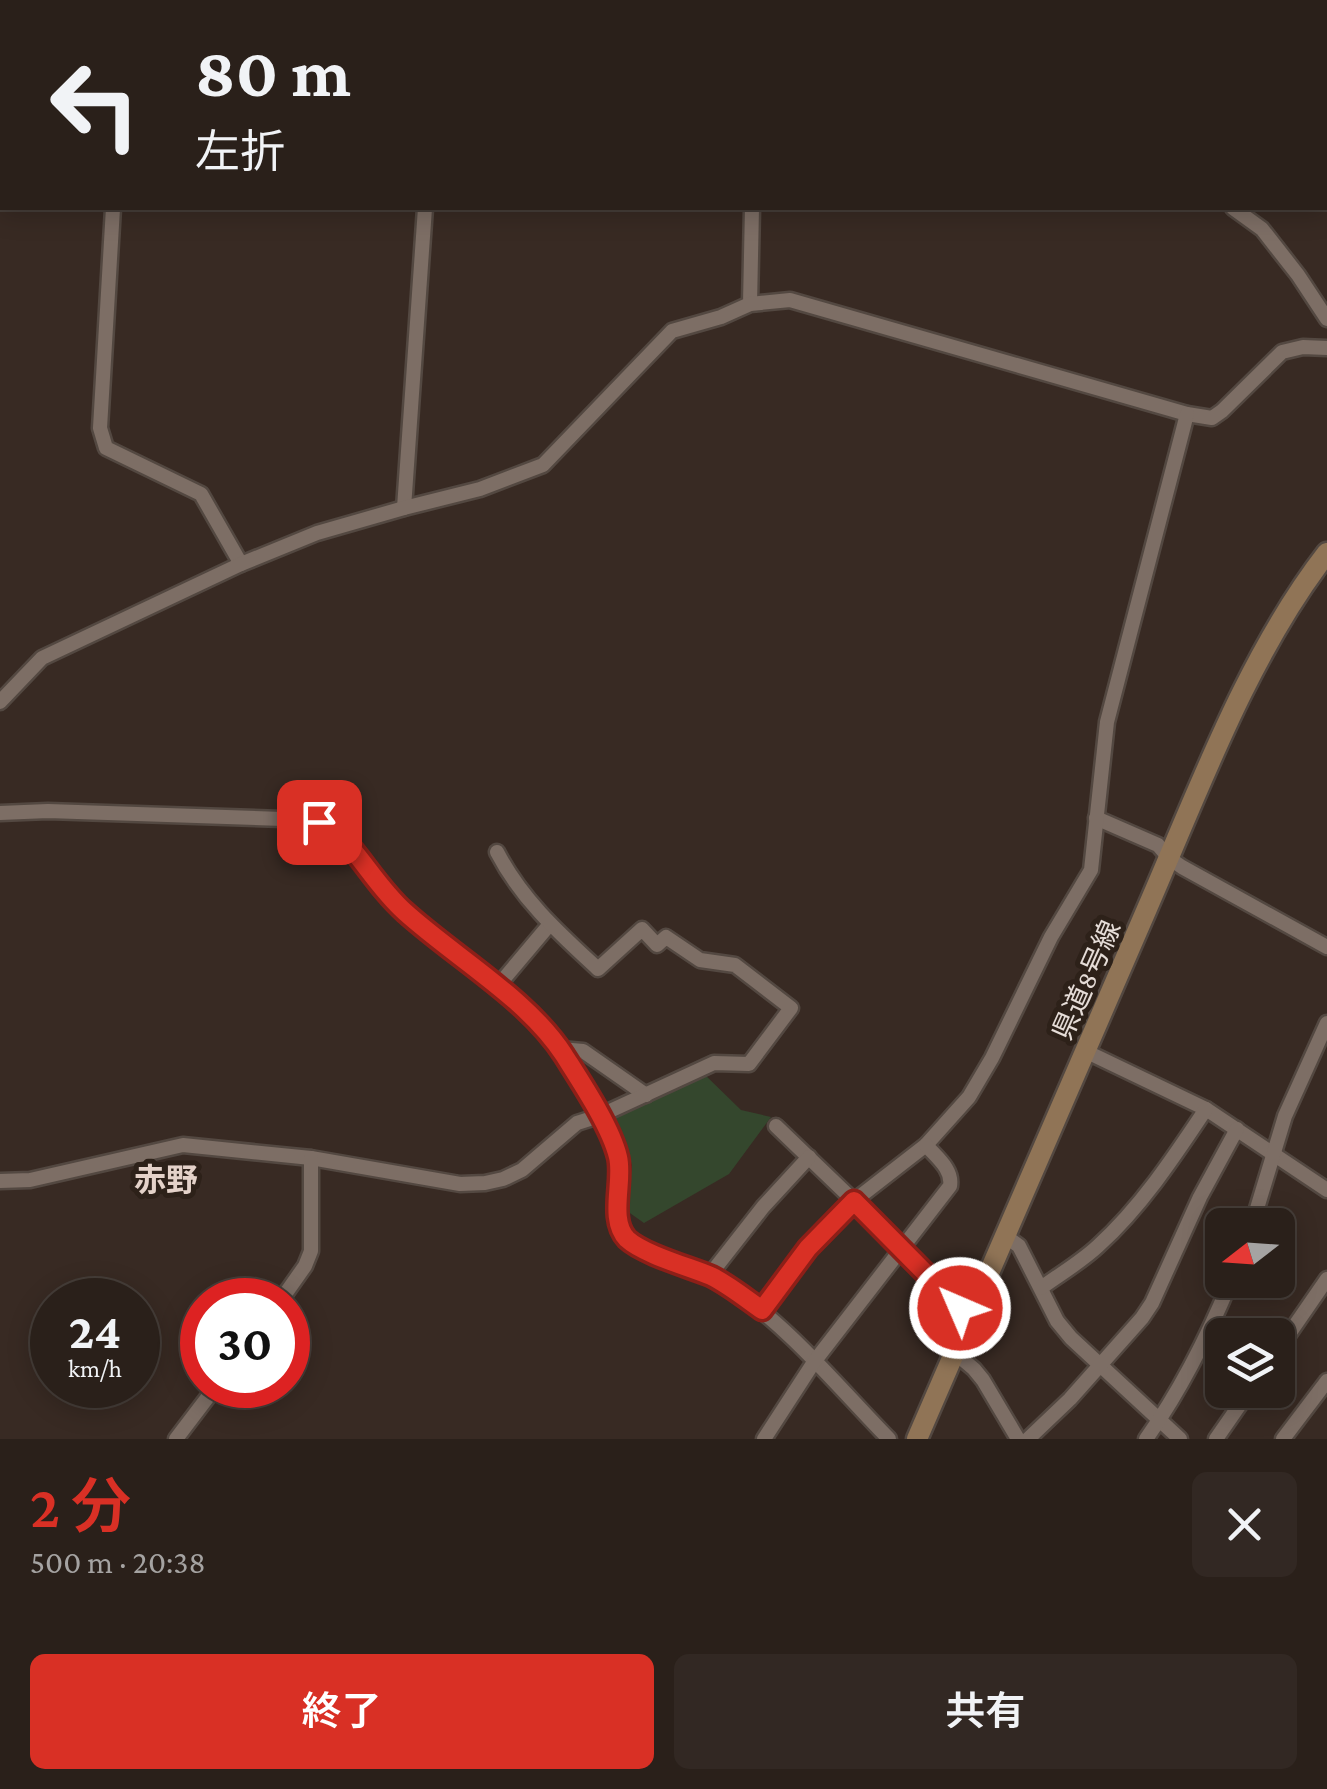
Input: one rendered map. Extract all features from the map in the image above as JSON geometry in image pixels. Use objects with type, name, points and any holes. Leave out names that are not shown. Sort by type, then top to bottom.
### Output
[{"type":"main road","name":"県道8号線","points":[[918,1439],[1226,728],[1268,643],[1327,554]]},
{"type":"street","points":[[112,210],[100,428],[106,448],[201,494],[241,564]]},
{"type":"street","points":[[404,508],[425,210]]},
{"type":"street","points":[[750,304],[752,210]]},
{"type":"street","points":[[1236,210],[1262,229],[1327,319]]},
{"type":"street","points":[[0,702],[42,658],[241,564],[318,533],[480,489],[544,465],[672,332],[750,304],[790,300],[1212,418],[1282,352],[1303,346],[1327,348]]},
{"type":"street","points":[[762,1310],[808,1248],[854,1201],[926,1145],[969,1097],[1051,937],[1091,870],[1107,722],[1187,414]]},
{"type":"street","points":[[0,813],[67,811],[311,820],[334,829],[403,911],[536,1020],[560,1049],[618,1158],[619,1223],[623,1234],[636,1245],[730,1287],[762,1310],[888,1439]]},
{"type":"street","points":[[1096,818],[1158,845],[1169,858],[1327,948]]},
{"type":"street","points":[[0,1181],[30,1180],[183,1145],[311,1158],[460,1184],[503,1179],[516,1173],[572,1125],[714,1063],[749,1064],[791,1008],[735,966],[700,960],[666,937],[657,945],[642,929],[598,969],[520,891],[498,852]]},
{"type":"street","points":[[497,988],[550,924]]},
{"type":"street","points":[[1257,1208],[1285,1116],[1327,1023]]},
{"type":"street","points":[[560,1049],[583,1051],[646,1095]]},
{"type":"street","points":[[1085,1051],[1206,1109],[1327,1190]]},
{"type":"street","points":[[1041,1288],[1111,1233],[1172,1160],[1206,1109]]},
{"type":"street","points":[[776,1126],[969,1318]]},
{"type":"street","points":[[1028,1439],[1070,1400],[1152,1303],[1200,1197],[1237,1129]]},
{"type":"street","points":[[764,1439],[814,1362],[952,1181],[926,1145]]},
{"type":"street","points":[[709,1276],[808,1157]]},
{"type":"street","points":[[297,1278],[311,1251],[311,1158]]},
{"type":"street","points":[[1004,1235],[1019,1246],[1071,1338],[1180,1439]]},
{"type":"street","points":[[1295,1325],[1327,1279]]},
{"type":"street","points":[[1146,1439],[1208,1334],[1223,1298]]},
{"type":"street","points":[[954,1353],[983,1380],[1018,1439]]},
{"type":"street","points":[[1282,1439],[1327,1381]]},
{"type":"street","points":[[176,1439],[200,1408]]},
{"type":"street","points":[[1216,1439],[1238,1408]]},
{"type":"green space","points":[[701,1071],[741,1110],[771,1117],[729,1174],[644,1223],[627,1211],[632,1165],[613,1118]]},
{"type":"district","name":"赤野","points":[[166,1180]]},
{"type":"route","points":[[319,822],[341,836],[403,911],[548,1032],[566,1057],[616,1150],[620,1172],[619,1223],[628,1240],[717,1279],[762,1310],[799,1258],[854,1201],[960,1308]]}]
